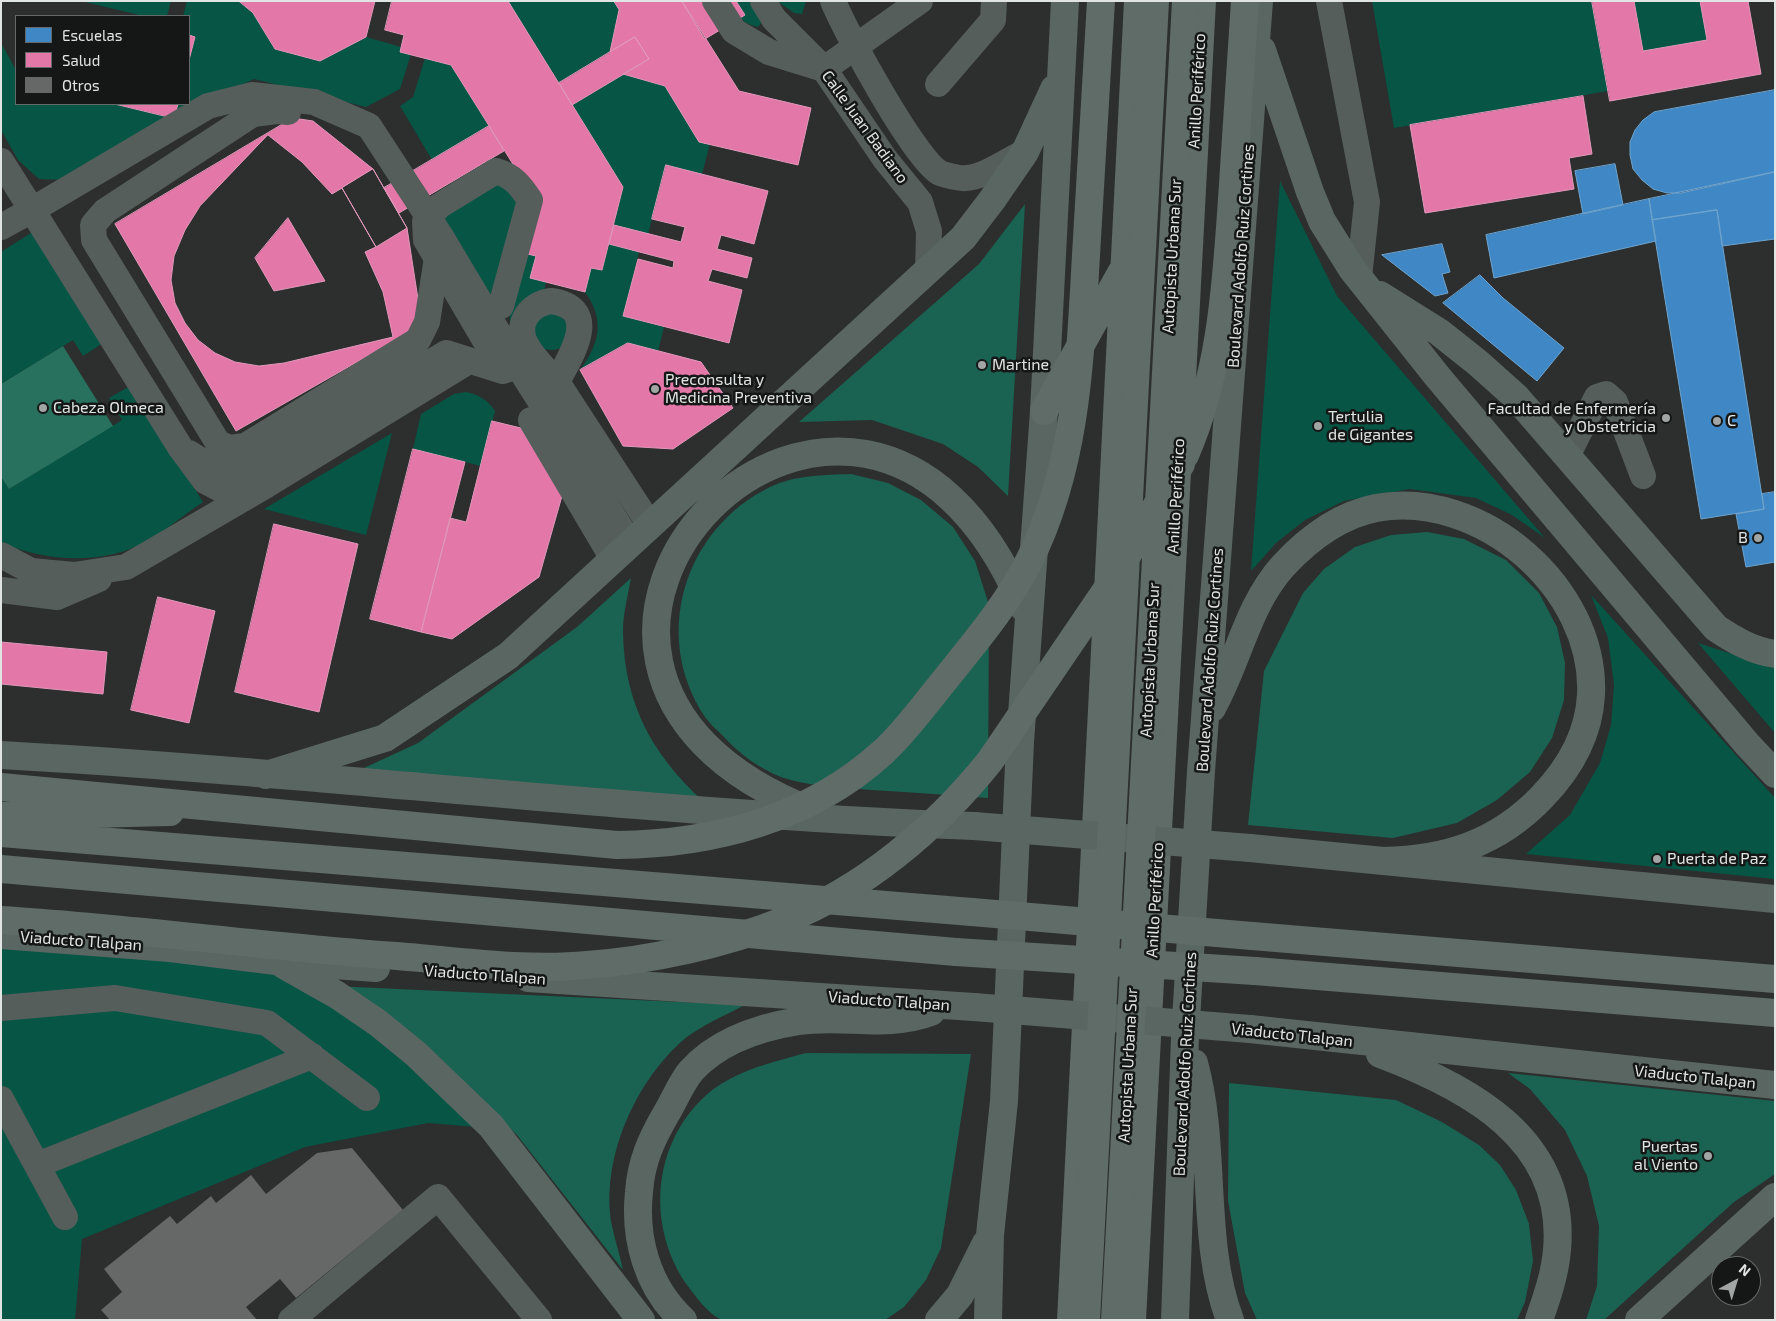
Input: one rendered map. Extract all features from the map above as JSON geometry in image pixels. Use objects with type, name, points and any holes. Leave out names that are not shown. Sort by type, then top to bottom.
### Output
[{"type":"highway","points":[[1,787],[224,810],[617,845],[693,840],[731,832],[793,811],[837,787],[882,753],[902,734],[1010,598],[1040,536],[1060,480],[1070,442],[1079,365],[1101,1]]},
{"type":"highway","points":[[1071,1320],[1138,1]]},
{"type":"highway","name":"Autopista Urbana Sur","points":[[1086,1320],[1155,1]]},
{"type":"highway","name":"Autopista Urbana Sur","points":[[1115,1320],[1186,1]]},
{"type":"highway","name":"Anillo Periférico","points":[[1132,1320],[1202,1]]},
{"type":"highway","points":[[3,924],[533,966],[585,966],[633,959],[703,945],[784,921],[825,900],[892,857],[944,813],[990,761],[1111,583],[1181,464],[1193,437],[1212,377],[1223,314],[1245,1]]},
{"type":"highway","points":[[1044,411],[1125,267]]},
{"type":"highway","points":[[1,816],[224,810]]},
{"type":"highway","points":[[1,833],[1775,979]]},
{"type":"highway","points":[[1,869],[956,952],[1255,972],[1775,1013]]},
{"type":"main road","points":[[988,1320],[990,1235],[1004,1101],[1020,742],[1044,411],[1065,1]]},
{"type":"main road","name":"Boulevard Adolfo Ruiz Cortines","points":[[1175,1320],[1185,1038],[1206,721],[1258,38],[1259,1]]},
{"type":"main road","points":[[1258,38],[1310,192],[1338,248],[1363,283],[1443,384],[1747,744],[1775,774]]},
{"type":"main road","points":[[266,775],[385,738],[508,656],[963,238],[1025,152],[1061,74]]},
{"type":"main road","points":[[1363,283],[1439,332],[1516,397],[1716,628],[1733,640],[1752,648],[1775,654]]},
{"type":"main road","points":[[849,822],[818,814],[788,802],[760,787],[734,769],[710,748],[690,725],[668,689],[657,649],[658,603],[664,580],[674,558],[700,517],[736,484],[773,464],[794,458],[837,452],[881,458],[923,476],[943,489],[960,505],[997,554],[1029,620]]},
{"type":"main road","points":[[1206,721],[1230,671],[1247,625],[1269,584],[1297,552],[1333,525],[1353,515],[1376,508],[1400,506],[1425,508],[1472,521],[1493,532],[1519,550],[1549,579],[1564,600],[1577,623],[1586,647],[1591,695],[1582,738],[1573,757],[1548,790],[1531,809],[1497,833],[1464,849],[1438,857],[1411,861],[1383,861]]},
{"type":"main road","points":[[1,755],[164,764],[266,775],[849,822],[974,826],[1250,848],[1775,899]]},
{"type":"main road","name":"Viaducto Tlalpan","points":[[3,924],[276,961],[948,1005],[1250,1029],[1775,1085]]},
{"type":"main road","points":[[276,961],[322,986],[378,1023],[416,1054],[491,1126],[641,1320]]},
{"type":"main road","points":[[683,1320],[657,1286],[642,1255],[637,1211],[641,1168],[656,1132],[691,1072],[719,1048],[752,1033],[800,1021],[907,1019],[948,1005]]},
{"type":"main road","points":[[1185,1038],[1200,1085],[1205,1114],[1218,1276],[1230,1320]]},
{"type":"main road","points":[[1331,1039],[1373,1051],[1414,1067],[1451,1085],[1503,1119],[1528,1147],[1544,1172],[1551,1191],[1558,1230],[1558,1250],[1550,1287],[1539,1320]]},
{"type":"main road","points":[[1639,1320],[1741,1225],[1775,1197]]},
{"type":"main road","points":[[939,1320],[960,1295],[990,1235]]},
{"type":"street","points":[[715,1],[734,31],[769,52],[824,69],[854,48],[893,8],[920,1]]},
{"type":"street","name":"Calle Juan Badiano","points":[[763,1],[774,19],[824,69],[885,159],[920,202],[929,231],[928,270]]},
{"type":"street","name":"Calle Juan Badiano","points":[[833,1],[854,48],[918,149],[939,172],[965,178],[985,172],[1025,152]]},
{"type":"street","points":[[938,84],[993,20],[994,1]]},
{"type":"street","points":[[1329,1],[1367,202],[1363,283]]},
{"type":"street","points":[[1,227],[208,106],[252,95],[314,102],[369,126],[440,235],[494,355],[557,382],[650,525]]},
{"type":"street","points":[[394,162],[312,116],[277,111],[253,114],[105,211],[93,225],[94,240],[218,443],[230,448],[245,446],[418,340],[427,322],[440,235]]},
{"type":"street","points":[[2,163],[180,447],[205,481],[226,492],[265,486]]},
{"type":"street","points":[[494,355],[501,306],[530,200],[521,186],[509,175],[496,171],[439,206],[425,222],[426,240],[494,355],[622,551]]},
{"type":"street","points":[[1,590],[57,597],[126,567],[494,355],[522,334],[523,324],[530,310],[543,302],[551,301],[565,305],[572,311],[578,318],[580,334],[557,382]]},
{"type":"street","points":[[180,447],[207,465],[235,472],[261,466],[494,355]]},
{"type":"street","points":[[1567,456],[1596,397],[1606,394],[1616,402],[1643,476]]},
{"type":"street","points":[[1,555],[31,571],[74,575],[126,567]]},
{"type":"street","points":[[1,1008],[115,998],[267,1023],[368,1098]]},
{"type":"street","points":[[37,1165],[312,1056]]},
{"type":"street","points":[[1,1099],[64,1217]]},
{"type":"street","points":[[292,1320],[438,1197],[539,1320]]},
{"type":"shaded area","points":[[81,1],[171,1],[167,15],[139,15]]},
{"type":"shaded area","points":[[187,1],[239,1],[253,13],[275,49],[319,61],[366,37],[401,47],[400,52],[411,54],[400,89],[366,107],[254,79],[174,118],[64,180],[39,179],[18,160],[1,130],[1,43],[15,68],[15,105],[119,105],[173,118],[178,105],[190,105],[190,58],[195,37],[190,35],[190,15],[183,15]]},
{"type":"shaded area","points":[[508,1],[614,1],[619,10],[610,52],[559,83]]},
{"type":"shaded area","points":[[723,1],[749,1],[762,22],[758,27],[752,26],[739,17]]},
{"type":"shaded area","points":[[777,1],[806,1],[802,14],[794,13]]},
{"type":"shaded area","points":[[1372,1],[1592,1],[1608,91],[1394,128]]},
{"type":"shaded area","points":[[1634,1],[1700,1],[1707,40],[1643,51]]},
{"type":"shaded area","points":[[425,58],[451,65],[489,126],[432,160],[400,106],[413,97]]},
{"type":"shaded area","points":[[623,74],[665,86],[710,144],[702,174],[652,219],[648,234],[614,225],[623,187],[572,105]]},
{"type":"shaded area","points":[[494,180],[520,200],[492,307],[435,215]]},
{"type":"shaded area","points":[[1280,181],[1337,296],[1545,538],[1512,515],[1476,498],[1410,489],[1344,501],[1305,520],[1276,543],[1251,571]]},
{"type":"shaded area","points":[[1025,204],[1008,496],[978,467],[943,444],[872,420],[799,422],[979,264]]},
{"type":"shaded area","points":[[34,231],[103,343],[83,356],[73,340],[1,384],[1,252]]},
{"type":"shaded area","points":[[609,244],[639,252],[623,316],[664,327],[658,351],[627,343],[580,370],[592,350],[598,331],[595,312],[585,292],[591,268],[602,270]]},
{"type":"shaded area","points":[[523,253],[536,256],[531,278],[546,282],[544,292],[512,334],[510,324],[511,303]]},
{"type":"shaded area","points":[[550,309],[570,324],[561,348],[554,350],[540,349],[530,325]]},
{"type":"shaded area","points":[[63,346],[113,426],[9,489],[1,477],[1,384]]},
{"type":"shaded area","points":[[130,386],[203,502],[147,541],[106,556],[88,558],[52,557],[1,542],[1,477],[9,489],[122,420],[109,398]]},
{"type":"shaded area","points":[[466,392],[482,398],[495,411],[481,466],[413,449],[421,414],[454,394]]},
{"type":"shaded area","points":[[392,433],[366,535],[264,509]]},
{"type":"shaded area","points":[[851,474],[888,483],[921,500],[953,527],[975,561],[989,605],[988,798],[826,786],[803,783],[781,777],[757,765],[742,754],[711,725],[689,686],[680,653],[679,620],[685,587],[697,557],[716,529],[740,506],[770,487],[789,480],[810,476]]},
{"type":"shaded area","points":[[1427,532],[1464,539],[1506,560],[1539,593],[1557,627],[1565,663],[1564,700],[1552,738],[1530,772],[1497,800],[1457,823],[1393,838],[1248,825],[1264,671],[1303,593],[1324,569],[1355,547],[1391,535]]},
{"type":"shaded area","points":[[631,578],[623,631],[625,659],[637,710],[661,754],[676,774],[715,812],[353,773],[418,743],[577,627]]},
{"type":"shaded area","points":[[1591,595],[1775,798],[1775,879],[1526,854],[1570,815],[1600,763],[1611,725],[1614,685],[1608,638]]},
{"type":"shaded area","points":[[1698,643],[1766,665],[1775,665],[1775,733]]},
{"type":"shaded area","points":[[1,937],[306,979],[489,1128],[428,1123],[305,1147],[82,1239],[75,1320],[1,1320]]},
{"type":"shaded area","points":[[333,986],[745,1005],[704,1026],[682,1041],[649,1079],[624,1125],[616,1150],[611,1176],[610,1201],[612,1226],[623,1270],[517,1135],[411,1035]]},
{"type":"shaded area","points":[[806,1053],[971,1054],[941,1248],[926,1280],[904,1307],[885,1320],[722,1320],[712,1314],[698,1300],[674,1263],[666,1240],[661,1215],[661,1190],[664,1166],[672,1142],[684,1120],[712,1090],[737,1075]]},
{"type":"shaded area","points":[[1508,1073],[1775,1101],[1775,1174],[1734,1202],[1604,1320],[1586,1320],[1597,1286],[1599,1226],[1587,1176],[1565,1130],[1530,1089]]},
{"type":"shaded area","points":[[1229,1083],[1396,1100],[1442,1122],[1479,1145],[1500,1165],[1516,1190],[1529,1224],[1533,1261],[1525,1302],[1517,1320],[1257,1320],[1245,1293],[1228,1201]]},
{"type":"building: Escuelas","points":[[1775,90],[1775,172],[1681,193],[1667,193],[1653,189],[1633,169],[1630,142],[1635,130],[1643,120],[1654,112]]},
{"type":"building: Escuelas","points":[[1615,164],[1623,205],[1583,214],[1575,171]]},
{"type":"building: Escuelas","points":[[1775,172],[1775,239],[1722,246],[1717,210],[1652,220],[1649,199]]},
{"type":"building: Escuelas","points":[[1649,199],[1656,241],[1494,278],[1486,235]]},
{"type":"building: Escuelas","name":"C","points":[[1717,210],[1764,509],[1701,519],[1652,220]]},
{"type":"building: Escuelas","points":[[1442,244],[1450,272],[1442,274],[1448,293],[1435,296],[1382,255]]},
{"type":"building: Escuelas","points":[[1480,275],[1503,298],[1564,348],[1537,381],[1443,303]]},
{"type":"building: Escuelas","name":"B","points":[[1775,492],[1775,562],[1746,567],[1736,514],[1764,509],[1762,494]]},
{"type":"building: Salud","points":[[239,1],[375,1],[366,37],[320,61],[275,49],[253,13]]},
{"type":"building: Salud","points":[[392,1],[508,1],[623,187],[602,270],[591,268],[585,292],[530,278],[536,256],[523,253],[536,201],[451,65],[400,52],[404,35],[385,30]]},
{"type":"building: Salud","points":[[614,1],[682,1],[739,91],[811,108],[798,165],[699,142],[665,86],[623,74],[649,59],[635,37],[610,52],[619,10]]},
{"type":"building: Salud","points":[[682,1],[736,1],[745,15],[705,39]]},
{"type":"building: Salud","points":[[1592,1],[1634,1],[1643,51],[1707,40],[1700,1],[1748,1],[1761,74],[1610,101]]},
{"type":"building: Salud","points":[[190,35],[195,37],[190,56]]},
{"type":"building: Salud","points":[[635,37],[649,59],[572,105],[559,83]]},
{"type":"building: Salud","points":[[1583,96],[1592,154],[1569,158],[1574,189],[1425,213],[1410,125]]},
{"type":"building: Salud","points":[[119,105],[178,105],[174,118]]},
{"type":"building: Salud","points":[[293,118],[313,121],[373,169],[407,228],[422,325],[236,431],[115,224]]},
{"type":"building: Salud","points":[[489,126],[504,151],[399,213],[384,188]]},
{"type":"building: Salud","points":[[268,135],[302,162],[332,194],[342,188],[376,247],[365,252],[383,292],[393,337],[284,363],[259,366],[235,362],[215,353],[198,340],[185,323],[175,303],[171,280],[174,256],[185,230],[200,206]],"holes":[[[288,218],[325,281],[274,291],[255,258]]]},
{"type":"building: Salud","points":[[666,165],[768,191],[754,244],[721,235],[717,249],[752,258],[747,278],[712,269],[708,281],[742,290],[729,343],[623,316],[638,259],[673,268],[674,261],[609,244],[614,225],[681,242],[685,227],[652,219]]},
{"type":"building: Salud","points":[[373,169],[407,228],[376,247],[342,188]]},
{"type":"building: Salud","name":"Preconsulta y Medicina Preventiva","points":[[628,343],[701,362],[733,408],[673,449],[623,446],[580,370]]},
{"type":"building: Salud","points":[[492,421],[521,428],[562,496],[539,577],[452,639],[421,632],[450,518],[466,522]]},
{"type":"building: Salud","points":[[413,449],[465,462],[421,632],[370,619]]},
{"type":"building: Salud","points":[[274,524],[358,544],[319,712],[235,692]]},
{"type":"building: Salud","points":[[158,597],[215,611],[189,723],[131,710]]},
{"type":"building: Salud","points":[[1,642],[107,652],[103,694],[1,684]]},
{"type":"building: Otros","points":[[352,1148],[403,1210],[296,1298],[280,1279],[246,1307],[257,1320],[110,1320],[101,1310],[122,1292],[104,1269],[170,1216],[177,1224],[211,1196],[216,1203],[251,1175],[266,1194],[317,1153]]},
{"type":"place","name":"Martine","points":[[982,365]]},
{"type":"place","name":"Preconsulta y Medicina Preventiva","points":[[655,389]]},
{"type":"place","name":"Cabeza Olmeca","points":[[43,408]]},
{"type":"place","name":"Facultad de Enfermería y Obstetricia","points":[[1666,418]]},
{"type":"place","name":"C","points":[[1717,421]]},
{"type":"place","name":"Tertulia de Gigantes","points":[[1318,426]]},
{"type":"place","name":"B","points":[[1758,538]]},
{"type":"place","name":"Puerta de Paz","points":[[1657,859]]},
{"type":"place","name":"Puertas al Viento","points":[[1708,1156]]}]
